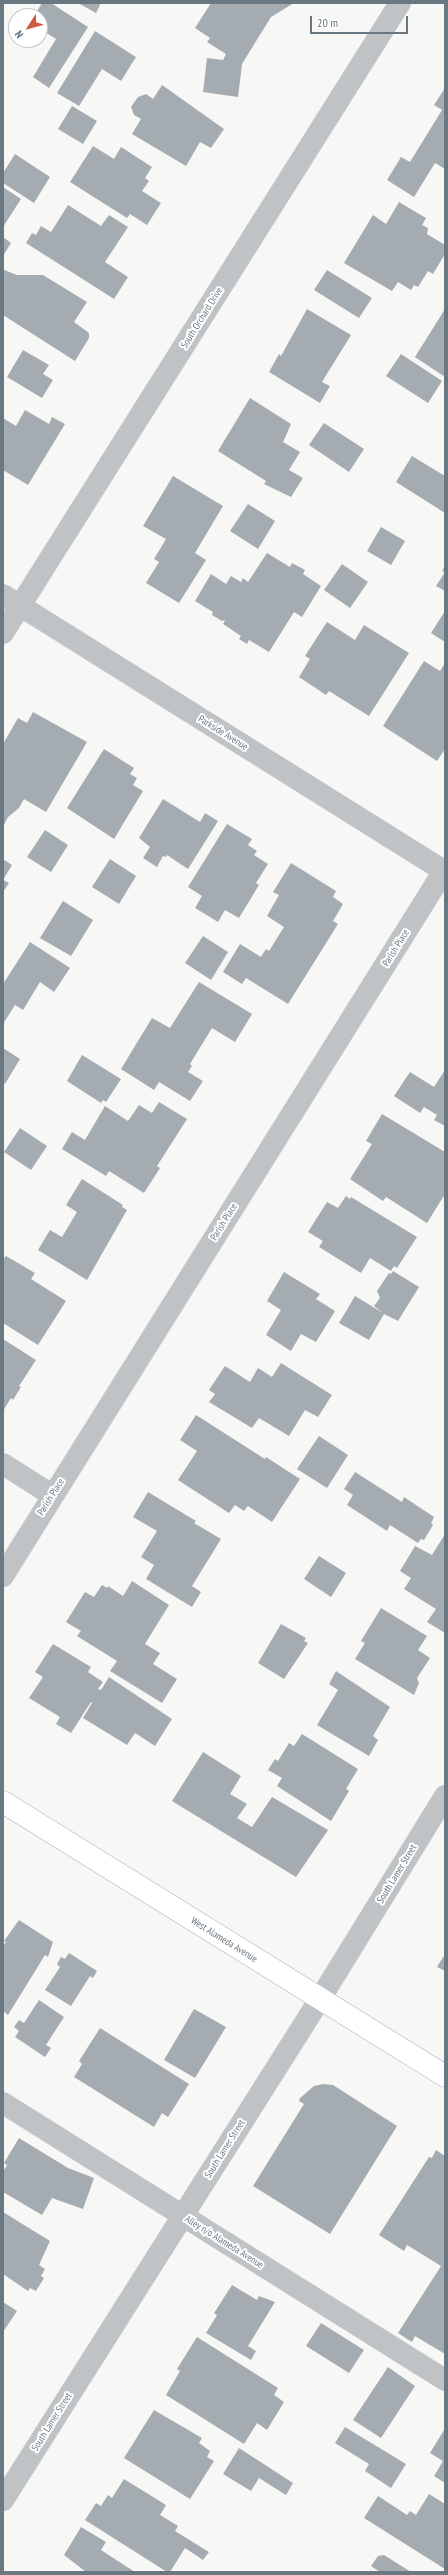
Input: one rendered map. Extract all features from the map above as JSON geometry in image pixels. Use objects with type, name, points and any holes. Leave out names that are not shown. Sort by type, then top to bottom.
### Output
[{"type":"main road","name":"West Alameda Avenue","points":[[3,1802],[445,2076]]},
{"type":"street","name":"South Orchard Drive","points":[[3,633],[11,601],[400,3]]},
{"type":"street","name":"Parkside Avenue","points":[[11,601],[444,870]]},
{"type":"street","name":"Parish Place","points":[[3,1576],[52,1495],[444,870]]},
{"type":"street","points":[[3,1464],[52,1495]]},
{"type":"street","name":"South Lamer Street","points":[[3,2500],[320,1999],[445,1796]]},
{"type":"street","name":"Alley n/o Alameda Avenue","points":[[3,2103],[445,2380]]},
{"type":"building","points":[[42,3],[51,3],[88,27],[49,88],[33,77],[56,39],[48,34],[48,8],[39,8]]},
{"type":"building","points":[[78,3],[101,3],[96,13]]},
{"type":"building","points":[[211,3],[294,3],[271,17],[242,64],[238,97],[203,92],[207,58],[223,60],[226,54],[207,42],[210,38],[195,28]]},
{"type":"building","points":[[95,31],[136,57],[121,81],[102,69],[79,106],[57,93]]},
{"type":"building","points":[[162,85],[224,129],[211,148],[200,142],[186,166],[132,134],[141,119],[134,115],[131,107],[138,97],[146,94],[153,99]]},
{"type":"building","points":[[445,88],[445,169],[435,163],[414,197],[387,180],[401,157],[410,162],[442,110],[434,105]]},
{"type":"building","points":[[72,106],[97,121],[83,144],[58,129]]},
{"type":"building","points":[[93,146],[114,159],[121,147],[152,167],[145,178],[149,181],[142,191],[161,203],[147,225],[130,214],[127,218],[70,182]]},
{"type":"building","points":[[15,154],[50,177],[34,203],[3,183],[3,173]]},
{"type":"building","points":[[3,187],[21,199],[3,227]]},
{"type":"building","points":[[399,202],[426,218],[422,225],[428,228],[427,234],[445,245],[445,254],[433,274],[428,271],[418,287],[414,285],[411,290],[398,282],[392,291],[344,263],[373,215],[386,224]]},
{"type":"building","points":[[68,205],[101,226],[109,215],[128,227],[105,262],[128,277],[114,299],[26,243],[32,233],[36,235],[41,226],[51,232]]},
{"type":"building","points":[[3,237],[11,243],[3,256]]},
{"type":"building","points":[[4,270],[17,275],[43,275],[87,302],[74,322],[89,333],[89,338],[75,361],[3,315]]},
{"type":"building","points":[[327,270],[372,298],[359,318],[314,290]]},
{"type":"building","points":[[307,309],[351,335],[322,382],[330,386],[320,403],[269,372],[279,354],[281,356]]},
{"type":"building","points":[[445,309],[445,377],[415,357]]},
{"type":"building","points":[[23,350],[49,365],[43,374],[53,380],[42,398],[7,377]]},
{"type":"building","points":[[401,354],[442,381],[428,403],[386,376]]},
{"type":"building","points":[[250,398],[291,424],[283,442],[300,452],[289,470],[303,478],[291,497],[264,484],[266,481],[218,451]]},
{"type":"building","points":[[25,410],[49,424],[52,417],[65,424],[28,485],[3,470],[3,418],[16,426]]},
{"type":"building","points":[[324,423],[364,449],[349,472],[309,445]]},
{"type":"building","points":[[412,456],[445,476],[445,513],[396,482]]},
{"type":"building","points":[[173,476],[223,506],[195,553],[206,560],[179,603],[146,583],[159,562],[154,559],[166,539],[143,526]]},
{"type":"building","points":[[248,504],[275,521],[258,549],[230,531]]},
{"type":"building","points":[[381,527],[405,541],[391,565],[367,551]]},
{"type":"building","points":[[267,553],[290,567],[292,563],[305,570],[303,574],[321,586],[302,617],[294,612],[269,652],[249,640],[247,644],[239,639],[241,636],[223,624],[225,620],[222,621],[212,615],[213,612],[195,601],[211,574],[226,584],[231,576],[241,582],[243,578],[248,582]]},
{"type":"building","points":[[342,564],[368,582],[350,608],[324,590]]},
{"type":"building","points":[[445,572],[445,591],[436,586]]},
{"type":"building","points":[[445,611],[445,642],[431,633]]},
{"type":"building","points":[[327,622],[355,640],[364,625],[409,653],[369,716],[329,691],[326,695],[299,677],[310,659],[305,656]]},
{"type":"building","points":[[424,661],[440,671],[445,663],[445,749],[437,761],[383,726]]},
{"type":"building","points":[[33,712],[87,742],[46,812],[24,799],[19,808],[8,817],[3,827],[3,744],[18,718],[27,723]]},
{"type":"building","points":[[104,749],[134,768],[130,774],[137,778],[133,785],[143,791],[114,839],[67,808]]},
{"type":"building","points":[[163,799],[200,822],[205,813],[218,821],[188,869],[167,855],[166,857],[163,856],[157,867],[143,858],[150,847],[139,838]]},
{"type":"building","points":[[227,824],[252,839],[248,845],[257,851],[254,855],[268,864],[256,883],[259,885],[239,918],[225,910],[218,922],[195,908],[202,896],[188,887]]},
{"type":"building","points":[[45,830],[68,845],[51,872],[27,857]]},
{"type":"building","points":[[3,859],[12,865],[3,880]]},
{"type":"building","points":[[110,859],[136,876],[119,904],[92,887]]},
{"type":"building","points":[[291,863],[336,891],[333,897],[343,904],[333,921],[338,924],[288,1004],[246,978],[242,984],[223,972],[240,944],[261,957],[266,949],[269,951],[284,927],[267,916],[279,895],[273,892]]},
{"type":"building","points":[[3,880],[9,883],[3,892]]},
{"type":"building","points":[[63,901],[93,920],[71,956],[40,938]]},
{"type":"building","points":[[203,936],[228,952],[211,980],[185,963]]},
{"type":"building","points":[[30,942],[70,968],[54,992],[40,982],[23,1010],[15,1005],[3,1024],[3,984]]},
{"type":"building","points":[[199,982],[252,1014],[235,1042],[212,1028],[190,1064],[192,1066],[188,1072],[203,1081],[190,1101],[159,1082],[154,1090],[121,1069],[152,1018],[170,1028]]},
{"type":"building","points":[[3,1048],[20,1059],[5,1084],[3,1082]]},
{"type":"building","points":[[82,1055],[121,1079],[106,1102],[103,1100],[101,1103],[67,1081]]},
{"type":"building","points":[[445,1070],[445,1126],[434,1120],[437,1115],[424,1107],[420,1113],[394,1096],[410,1072],[434,1087]]},
{"type":"building","points":[[159,1102],[187,1119],[157,1166],[160,1168],[144,1193],[109,1171],[106,1176],[62,1149],[72,1132],[85,1140],[105,1106],[128,1121],[139,1105],[152,1113]]},
{"type":"building","points":[[382,1114],[445,1152],[445,1194],[427,1223],[386,1197],[383,1201],[350,1179],[372,1144],[366,1141]]},
{"type":"building","points":[[20,1128],[47,1146],[31,1170],[4,1152]]},
{"type":"building","points":[[82,1179],[123,1205],[122,1207],[127,1210],[87,1280],[38,1250],[50,1230],[62,1237],[77,1212],[66,1205]]},
{"type":"building","points":[[346,1196],[350,1199],[351,1197],[417,1237],[397,1268],[394,1266],[391,1271],[370,1258],[361,1273],[319,1247],[323,1241],[308,1232],[327,1202],[338,1208]]},
{"type":"building","points":[[6,1256],[35,1273],[31,1279],[66,1301],[38,1345],[3,1323],[3,1260]]},
{"type":"building","points":[[393,1271],[419,1287],[398,1321],[384,1314],[369,1340],[339,1323],[355,1296],[383,1313],[374,1306],[380,1298],[377,1291],[389,1273],[391,1274]]},
{"type":"building","points":[[284,1272],[320,1294],[316,1299],[335,1311],[316,1342],[301,1334],[291,1351],[266,1335],[281,1310],[267,1301]]},
{"type":"building","points":[[3,1339],[36,1360],[19,1386],[21,1387],[13,1400],[11,1398],[3,1411]]},
{"type":"building","points":[[281,1363],[332,1395],[318,1417],[305,1410],[289,1436],[259,1418],[252,1428],[209,1402],[215,1394],[209,1390],[225,1366],[250,1382],[258,1368],[272,1377]]},
{"type":"building","points":[[196,1415],[265,1459],[266,1457],[300,1479],[272,1522],[248,1506],[244,1511],[235,1505],[229,1513],[178,1480],[197,1451],[180,1440]]},
{"type":"building","points":[[319,1436],[348,1455],[327,1488],[297,1469]]},
{"type":"building","points":[[355,1472],[402,1502],[404,1497],[434,1517],[431,1523],[433,1525],[424,1540],[421,1539],[418,1543],[390,1525],[387,1531],[347,1505],[353,1495],[344,1489]]},
{"type":"building","points":[[148,1492],[196,1521],[194,1523],[221,1539],[192,1586],[201,1592],[192,1607],[146,1579],[154,1565],[141,1557],[157,1531],[133,1517]]},
{"type":"building","points":[[445,1534],[445,1633],[427,1622],[436,1609],[404,1589],[411,1578],[400,1571],[415,1546],[432,1555]]},
{"type":"building","points":[[319,1556],[346,1573],[331,1597],[304,1579]]},
{"type":"building","points":[[132,1581],[169,1605],[145,1644],[160,1653],[153,1664],[177,1679],[162,1703],[110,1671],[117,1661],[77,1636],[81,1631],[66,1622],[85,1592],[94,1597],[102,1585],[107,1588],[108,1586],[123,1596]]},
{"type":"building","points":[[381,1608],[427,1636],[418,1650],[430,1658],[417,1678],[419,1683],[414,1695],[355,1659],[365,1643],[361,1641]]},
{"type":"building","points":[[281,1624],[306,1638],[304,1641],[308,1643],[284,1679],[258,1663]]},
{"type":"building","points":[[53,1644],[91,1667],[88,1672],[103,1682],[98,1689],[101,1690],[109,1677],[172,1719],[155,1746],[135,1733],[127,1745],[83,1718],[92,1703],[91,1702],[71,1733],[56,1724],[60,1717],[29,1698],[43,1677],[35,1672]]},
{"type":"building","points":[[336,1671],[390,1707],[373,1736],[378,1740],[369,1756],[317,1725],[338,1690],[329,1684]]},
{"type":"building","points":[[302,1734],[358,1769],[346,1789],[349,1791],[331,1821],[277,1786],[282,1778],[268,1770],[275,1759],[278,1761],[289,1743],[294,1746]]},
{"type":"building","points":[[203,1752],[241,1776],[230,1794],[247,1804],[237,1818],[252,1827],[272,1797],[328,1830],[296,1877],[172,1801]]},
{"type":"building","points":[[19,1920],[53,1942],[48,1957],[45,1955],[8,2015],[3,2011],[3,1946],[6,1942],[4,1941]]},
{"type":"building","points":[[69,1953],[97,1971],[93,1978],[90,1976],[71,2006],[45,1990],[60,1967],[57,1964],[61,1957],[65,1959]]},
{"type":"building","points":[[445,1954],[445,1971],[437,1967]]},
{"type":"building","points":[[39,2000],[64,2017],[46,2045],[51,2048],[45,2057],[15,2037],[19,2031],[14,2027],[19,2020],[24,2023]]},
{"type":"building","points":[[194,2009],[226,2027],[195,2078],[164,2060]]},
{"type":"building","points":[[100,2028],[189,2084],[168,2117],[162,2113],[154,2127],[74,2077],[82,2064],[79,2061]]},
{"type":"building","points":[[323,2084],[333,2085],[397,2126],[330,2234],[253,2186],[304,2104],[299,2101],[300,2098],[314,2086]]},
{"type":"building","points":[[19,2138],[68,2168],[94,2178],[83,2209],[52,2198],[42,2215],[3,2192],[3,2172],[7,2165],[4,2163]]},
{"type":"building","points":[[436,2150],[445,2156],[445,2354],[415,2336],[412,2342],[398,2333],[441,2266],[407,2245],[404,2251],[379,2235],[429,2157],[432,2158]]},
{"type":"building","points":[[3,2212],[50,2241],[39,2265],[45,2269],[41,2276],[44,2278],[36,2291],[30,2288],[28,2291],[3,2274]]},
{"type":"building","points":[[232,2285],[257,2300],[259,2296],[275,2302],[248,2346],[256,2351],[251,2360],[206,2333],[217,2315],[214,2313]]},
{"type":"building","points":[[3,2302],[17,2311],[3,2332]]},
{"type":"building","points":[[321,2323],[364,2350],[349,2373],[306,2346]]},
{"type":"building","points":[[197,2337],[278,2388],[274,2395],[284,2402],[267,2430],[257,2423],[244,2444],[166,2395],[180,2371],[177,2369]]},
{"type":"building","points":[[388,2367],[415,2386],[381,2438],[353,2420]]},
{"type":"building","points":[[154,2410],[202,2438],[199,2443],[210,2451],[207,2457],[214,2461],[190,2499],[124,2458]]},
{"type":"building","points":[[345,2427],[406,2464],[391,2488],[365,2471],[369,2464],[335,2443]]},
{"type":"building","points":[[444,2430],[445,2483],[434,2476],[443,2461],[430,2453]]},
{"type":"building","points":[[239,2448],[293,2483],[286,2495],[259,2478],[251,2491],[223,2474]]},
{"type":"building","points":[[124,2479],[166,2505],[160,2515],[178,2526],[175,2531],[209,2552],[203,2560],[185,2548],[170,2572],[167,2572],[85,2520],[96,2503],[101,2506],[108,2495],[112,2498]]},
{"type":"building","points":[[429,2494],[445,2504],[445,2569],[364,2518],[378,2496],[407,2515],[410,2511],[416,2515]]},
{"type":"building","points":[[81,2527],[106,2542],[101,2550],[135,2572],[86,2572],[64,2555]]},
{"type":"building","points":[[384,2555],[411,2572],[380,2572],[371,2566],[378,2556]]}]
